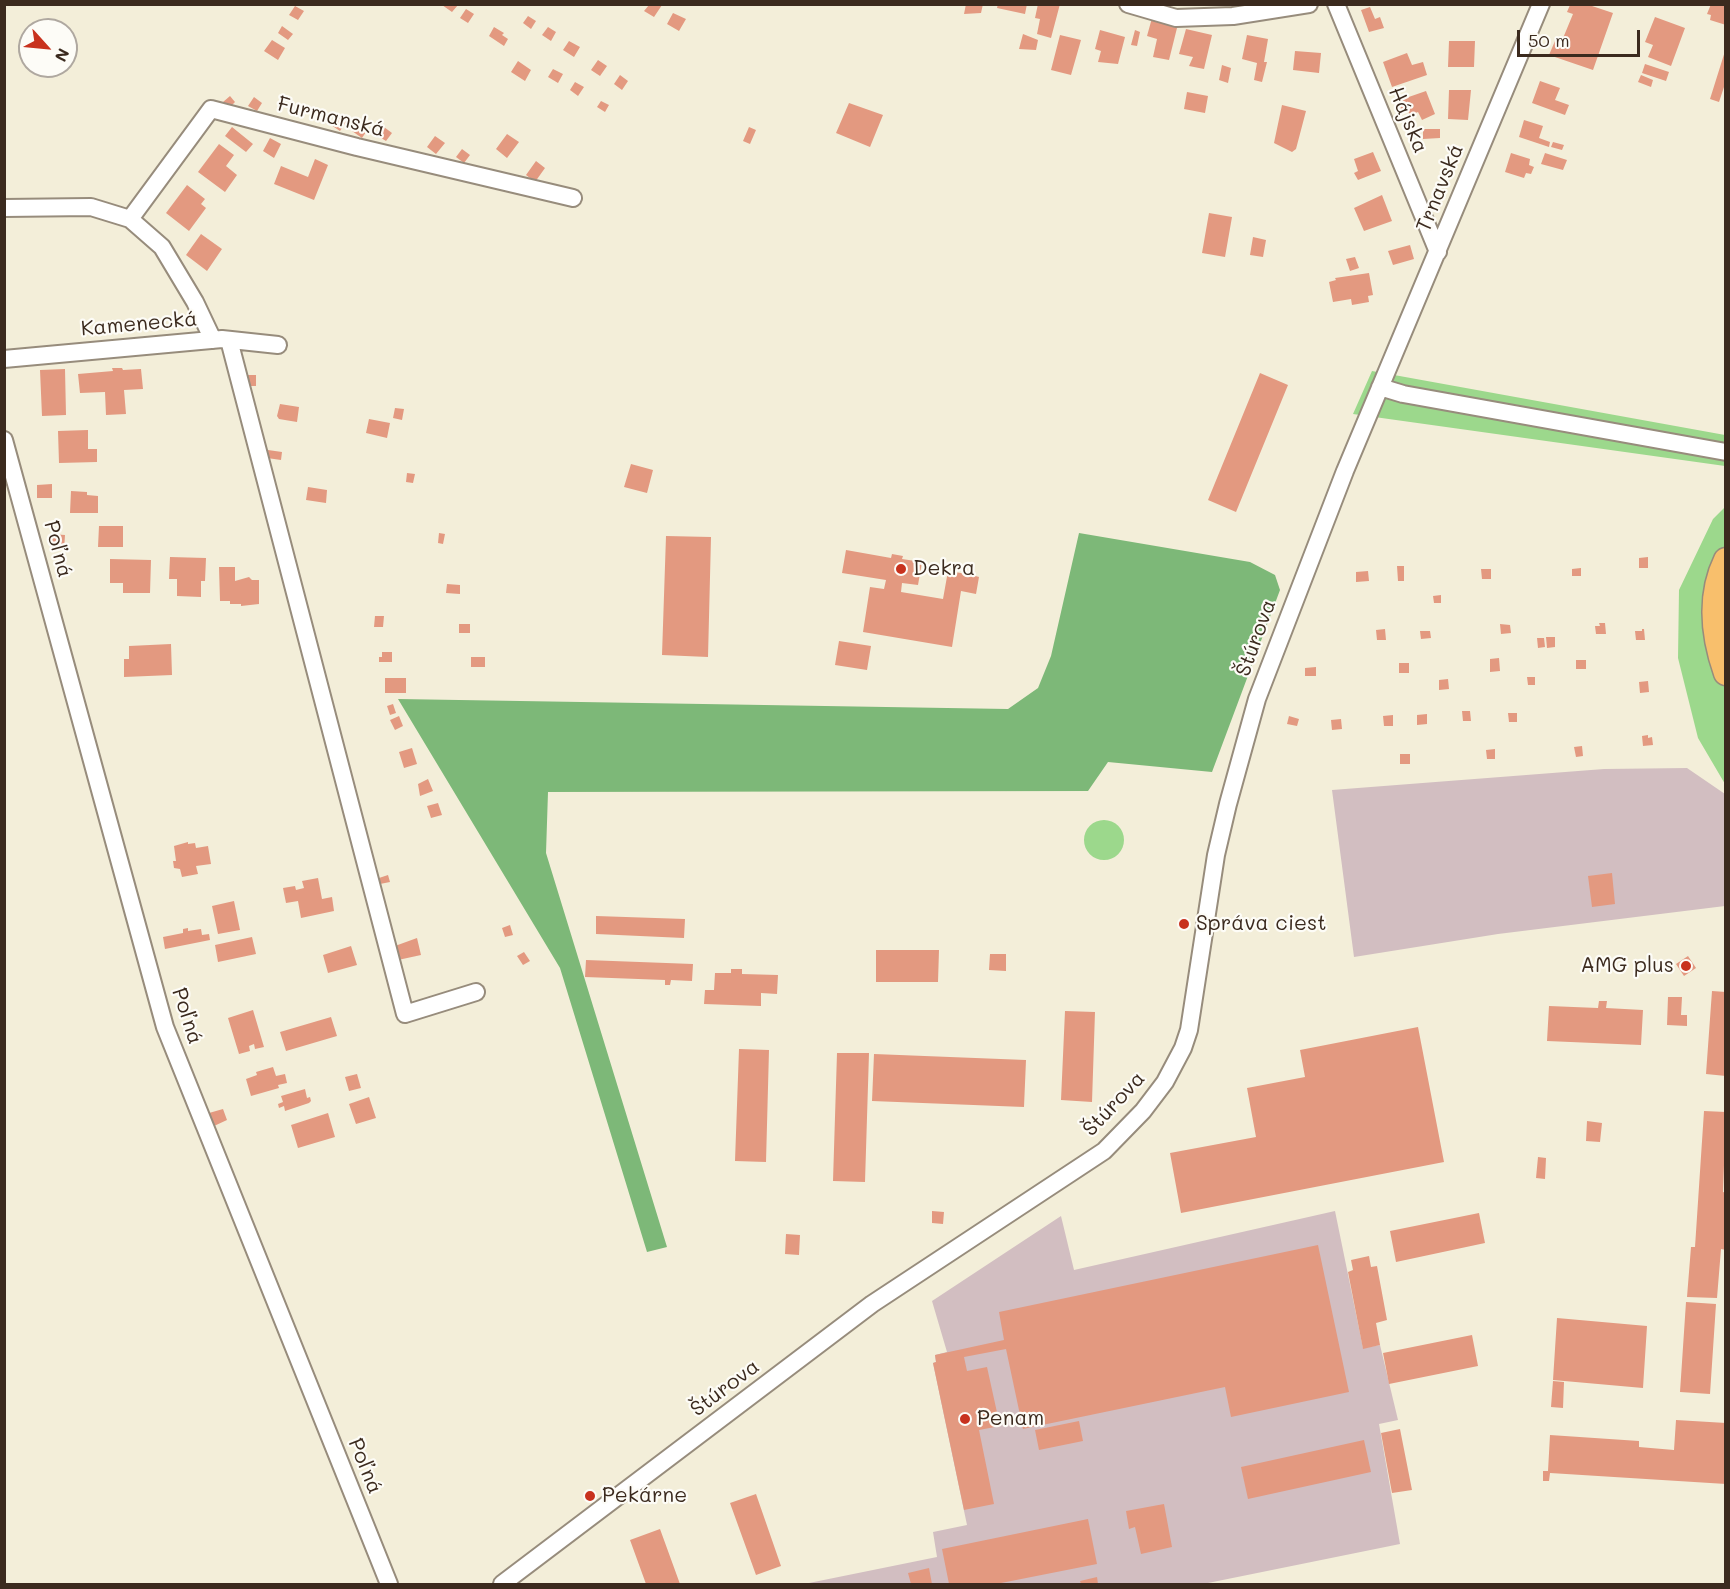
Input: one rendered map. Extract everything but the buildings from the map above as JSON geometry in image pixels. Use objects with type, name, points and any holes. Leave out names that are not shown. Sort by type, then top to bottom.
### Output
[{"type":"highway","points":[[1725,560],[1717,586],[1713,611],[1719,654],[1725,673]]},
{"type":"highway","points":[[1725,602],[1725,621]]},
{"type":"street","points":[[1128,4],[1176,18],[1233,16],[1293,9],[1309,4]]},
{"type":"street","name":"Hájska","points":[[1336,4],[1438,252]]},
{"type":"street","name":"Trnavská","points":[[1380,387],[1541,4]]},
{"type":"street","name":"Furmanská","points":[[130,219],[211,110],[573,198]]},
{"type":"street","points":[[4,208],[91,207],[130,219],[162,247],[221,340],[405,1014],[476,992]]},
{"type":"street","name":"Kamenecká","points":[[4,359],[221,340],[278,345]]},
{"type":"street","points":[[1380,387],[1415,396],[1725,452]]},
{"type":"street","name":"Štúrova","points":[[502,1584],[873,1304],[1104,1151],[1135,1121],[1155,1096],[1174,1066],[1190,1030],[1216,855],[1257,699],[1307,567],[1380,387]]},
{"type":"street","name":"Poľná","points":[[4,440],[165,1027],[388,1584]]},
{"type":"shaded area","points":[[1687,768],[1725,794],[1725,906],[1498,934],[1354,957],[1332,790],[1604,769]]},
{"type":"shaded area","name":"Penam","points":[[1335,1211],[1363,1348],[1380,1345],[1398,1420],[1379,1424],[1400,1544],[1203,1584],[804,1584],[937,1557],[933,1532],[967,1525],[933,1363],[936,1362],[935,1355],[947,1352],[932,1301],[1061,1216],[1074,1270]]},
{"type":"green space","points":[[1372,371],[1725,435],[1725,466],[1353,414]]},
{"type":"green space","points":[[1725,507],[1725,784],[1698,738],[1678,658],[1679,590],[1713,519]]},
{"type":"green space","points":[[1079,533],[1250,562],[1275,575],[1280,590],[1212,772],[1108,762],[1088,791],[548,792],[546,853],[667,1247],[647,1252],[560,968],[398,699],[1008,709],[1038,688],[1051,656]]},
{"type":"green space","points":[[1104,820],[1118,826],[1124,840],[1118,854],[1104,860],[1090,854],[1084,840],[1090,826]]},
{"type":"place","name":"Dekra","points":[[901,569]]},
{"type":"place","name":"Správa ciest","points":[[1184,924]]},
{"type":"place","name":"AMG plus","points":[[1686,966]]},
{"type":"place","name":"Penam","points":[[965,1419]]},
{"type":"place","name":"Pekárne","points":[[590,1496]]}]
